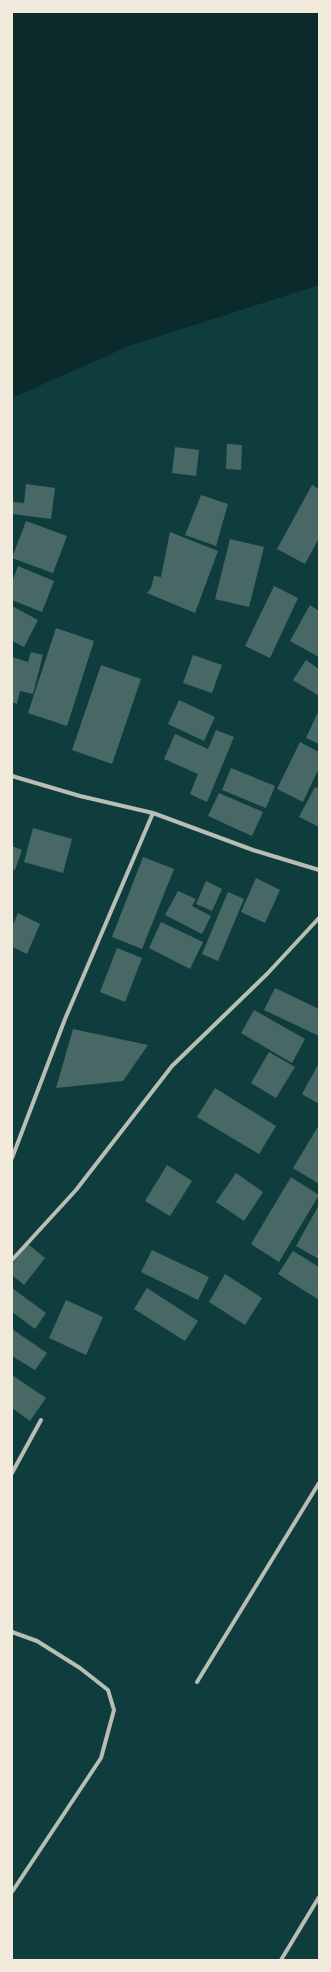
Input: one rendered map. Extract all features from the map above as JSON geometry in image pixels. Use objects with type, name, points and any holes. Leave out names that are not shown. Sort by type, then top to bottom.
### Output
[{"type":"street","points":[[12,776],[80,796],[153,813],[253,850],[319,870]]},
{"type":"street","points":[[12,1158],[65,1019],[153,813]]},
{"type":"street","points":[[12,1260],[76,1190],[172,1066],[267,974],[319,918]]},
{"type":"street","points":[[12,1473],[42,1420]]},
{"type":"street","points":[[196,1682],[319,1482]]},
{"type":"street","points":[[12,1632],[37,1642],[80,1668],[108,1690],[114,1710],[100,1758],[12,1892]]},
{"type":"street","points":[[281,1960],[319,1897]]},
{"type":"water","points":[[12,12],[319,12],[319,285],[129,346],[12,398]]},
{"type":"building","points":[[227,444],[242,445],[241,470],[226,469]]},
{"type":"building","points":[[175,447],[199,450],[196,476],[172,473]]},
{"type":"building","points":[[26,484],[55,488],[51,519],[12,514],[13,502],[24,503]]},
{"type":"building","points":[[312,485],[319,489],[319,538],[305,564],[277,549]]},
{"type":"building","points":[[201,495],[228,504],[216,546],[185,535]]},
{"type":"building","points":[[26,521],[67,536],[53,573],[12,558]]},
{"type":"building","points":[[170,532],[218,551],[195,613],[147,593],[151,588],[154,576],[161,577]]},
{"type":"building","points":[[230,539],[264,547],[249,607],[215,599]]},
{"type":"building","points":[[18,566],[54,581],[42,612],[12,600],[12,582]]},
{"type":"building","points":[[274,586],[298,598],[270,658],[245,646]]},
{"type":"building","points":[[310,605],[319,611],[319,657],[290,641]]},
{"type":"building","points":[[12,606],[38,620],[24,647],[12,641]]},
{"type":"building","points":[[56,628],[94,641],[67,726],[28,713]]},
{"type":"building","points":[[31,652],[43,655],[33,694],[20,691],[17,704],[12,702],[12,657],[28,662]]},
{"type":"building","points":[[193,655],[222,665],[212,693],[183,683]]},
{"type":"building","points":[[306,660],[319,669],[319,696],[293,680]]},
{"type":"building","points":[[101,665],[141,679],[112,764],[72,750]]},
{"type":"building","points":[[179,700],[215,717],[204,741],[168,724]]},
{"type":"building","points":[[319,710],[319,744],[306,738]]},
{"type":"building","points":[[216,730],[234,737],[207,802],[190,794],[198,774],[164,759],[175,734],[208,749]]},
{"type":"building","points":[[300,742],[319,752],[319,768],[303,802],[277,789]]},
{"type":"building","points":[[231,768],[275,786],[266,808],[222,790]]},
{"type":"building","points":[[315,787],[319,789],[319,827],[299,817]]},
{"type":"building","points":[[219,793],[263,812],[252,836],[208,816]]},
{"type":"building","points":[[33,828],[72,839],[63,873],[24,862]]},
{"type":"building","points":[[12,846],[22,850],[15,870],[12,869]]},
{"type":"building","points":[[143,857],[174,869],[142,949],[112,937]]},
{"type":"building","points":[[256,878],[280,890],[265,923],[241,912]]},
{"type":"building","points":[[206,881],[222,889],[212,911],[196,904]]},
{"type":"building","points":[[178,891],[196,899],[192,906],[211,916],[202,934],[165,915]]},
{"type":"building","points":[[228,892],[244,899],[218,961],[202,954]]},
{"type":"building","points":[[18,913],[40,924],[27,954],[12,947],[12,927]]},
{"type":"building","points":[[161,922],[203,942],[190,969],[149,948]]},
{"type":"building","points":[[117,948],[142,958],[125,1002],[100,992]]},
{"type":"building","points":[[275,988],[319,1009],[319,1036],[264,1010]]},
{"type":"building","points":[[254,1010],[305,1039],[292,1063],[241,1033]]},
{"type":"building","points":[[73,1029],[148,1045],[123,1081],[56,1088]]},
{"type":"building","points":[[269,1052],[295,1067],[276,1098],[251,1083]]},
{"type":"building","points":[[319,1063],[319,1104],[302,1094]]},
{"type":"building","points":[[215,1088],[276,1126],[259,1154],[197,1117]]},
{"type":"building","points":[[319,1125],[319,1184],[293,1168]]},
{"type":"building","points":[[167,1165],[192,1181],[170,1216],[145,1201]]},
{"type":"building","points":[[236,1173],[263,1192],[244,1221],[216,1202]]},
{"type":"building","points":[[291,1177],[319,1195],[279,1262],[251,1244]]},
{"type":"building","points":[[319,1205],[319,1259],[296,1246]]},
{"type":"building","points":[[28,1244],[45,1258],[24,1285],[12,1275],[12,1264]]},
{"type":"building","points":[[152,1250],[209,1277],[198,1300],[141,1272]]},
{"type":"building","points":[[293,1251],[319,1267],[319,1300],[278,1274]]},
{"type":"building","points":[[225,1274],[262,1298],[245,1325],[209,1302]]},
{"type":"building","points":[[12,1288],[46,1313],[35,1329],[12,1312]]},
{"type":"building","points":[[147,1288],[198,1321],[185,1341],[134,1309]]},
{"type":"building","points":[[66,1300],[103,1317],[86,1355],[49,1338]]},
{"type":"building","points":[[12,1329],[47,1353],[35,1370],[12,1356]]},
{"type":"building","points":[[12,1375],[46,1398],[30,1421],[12,1408]]}]
